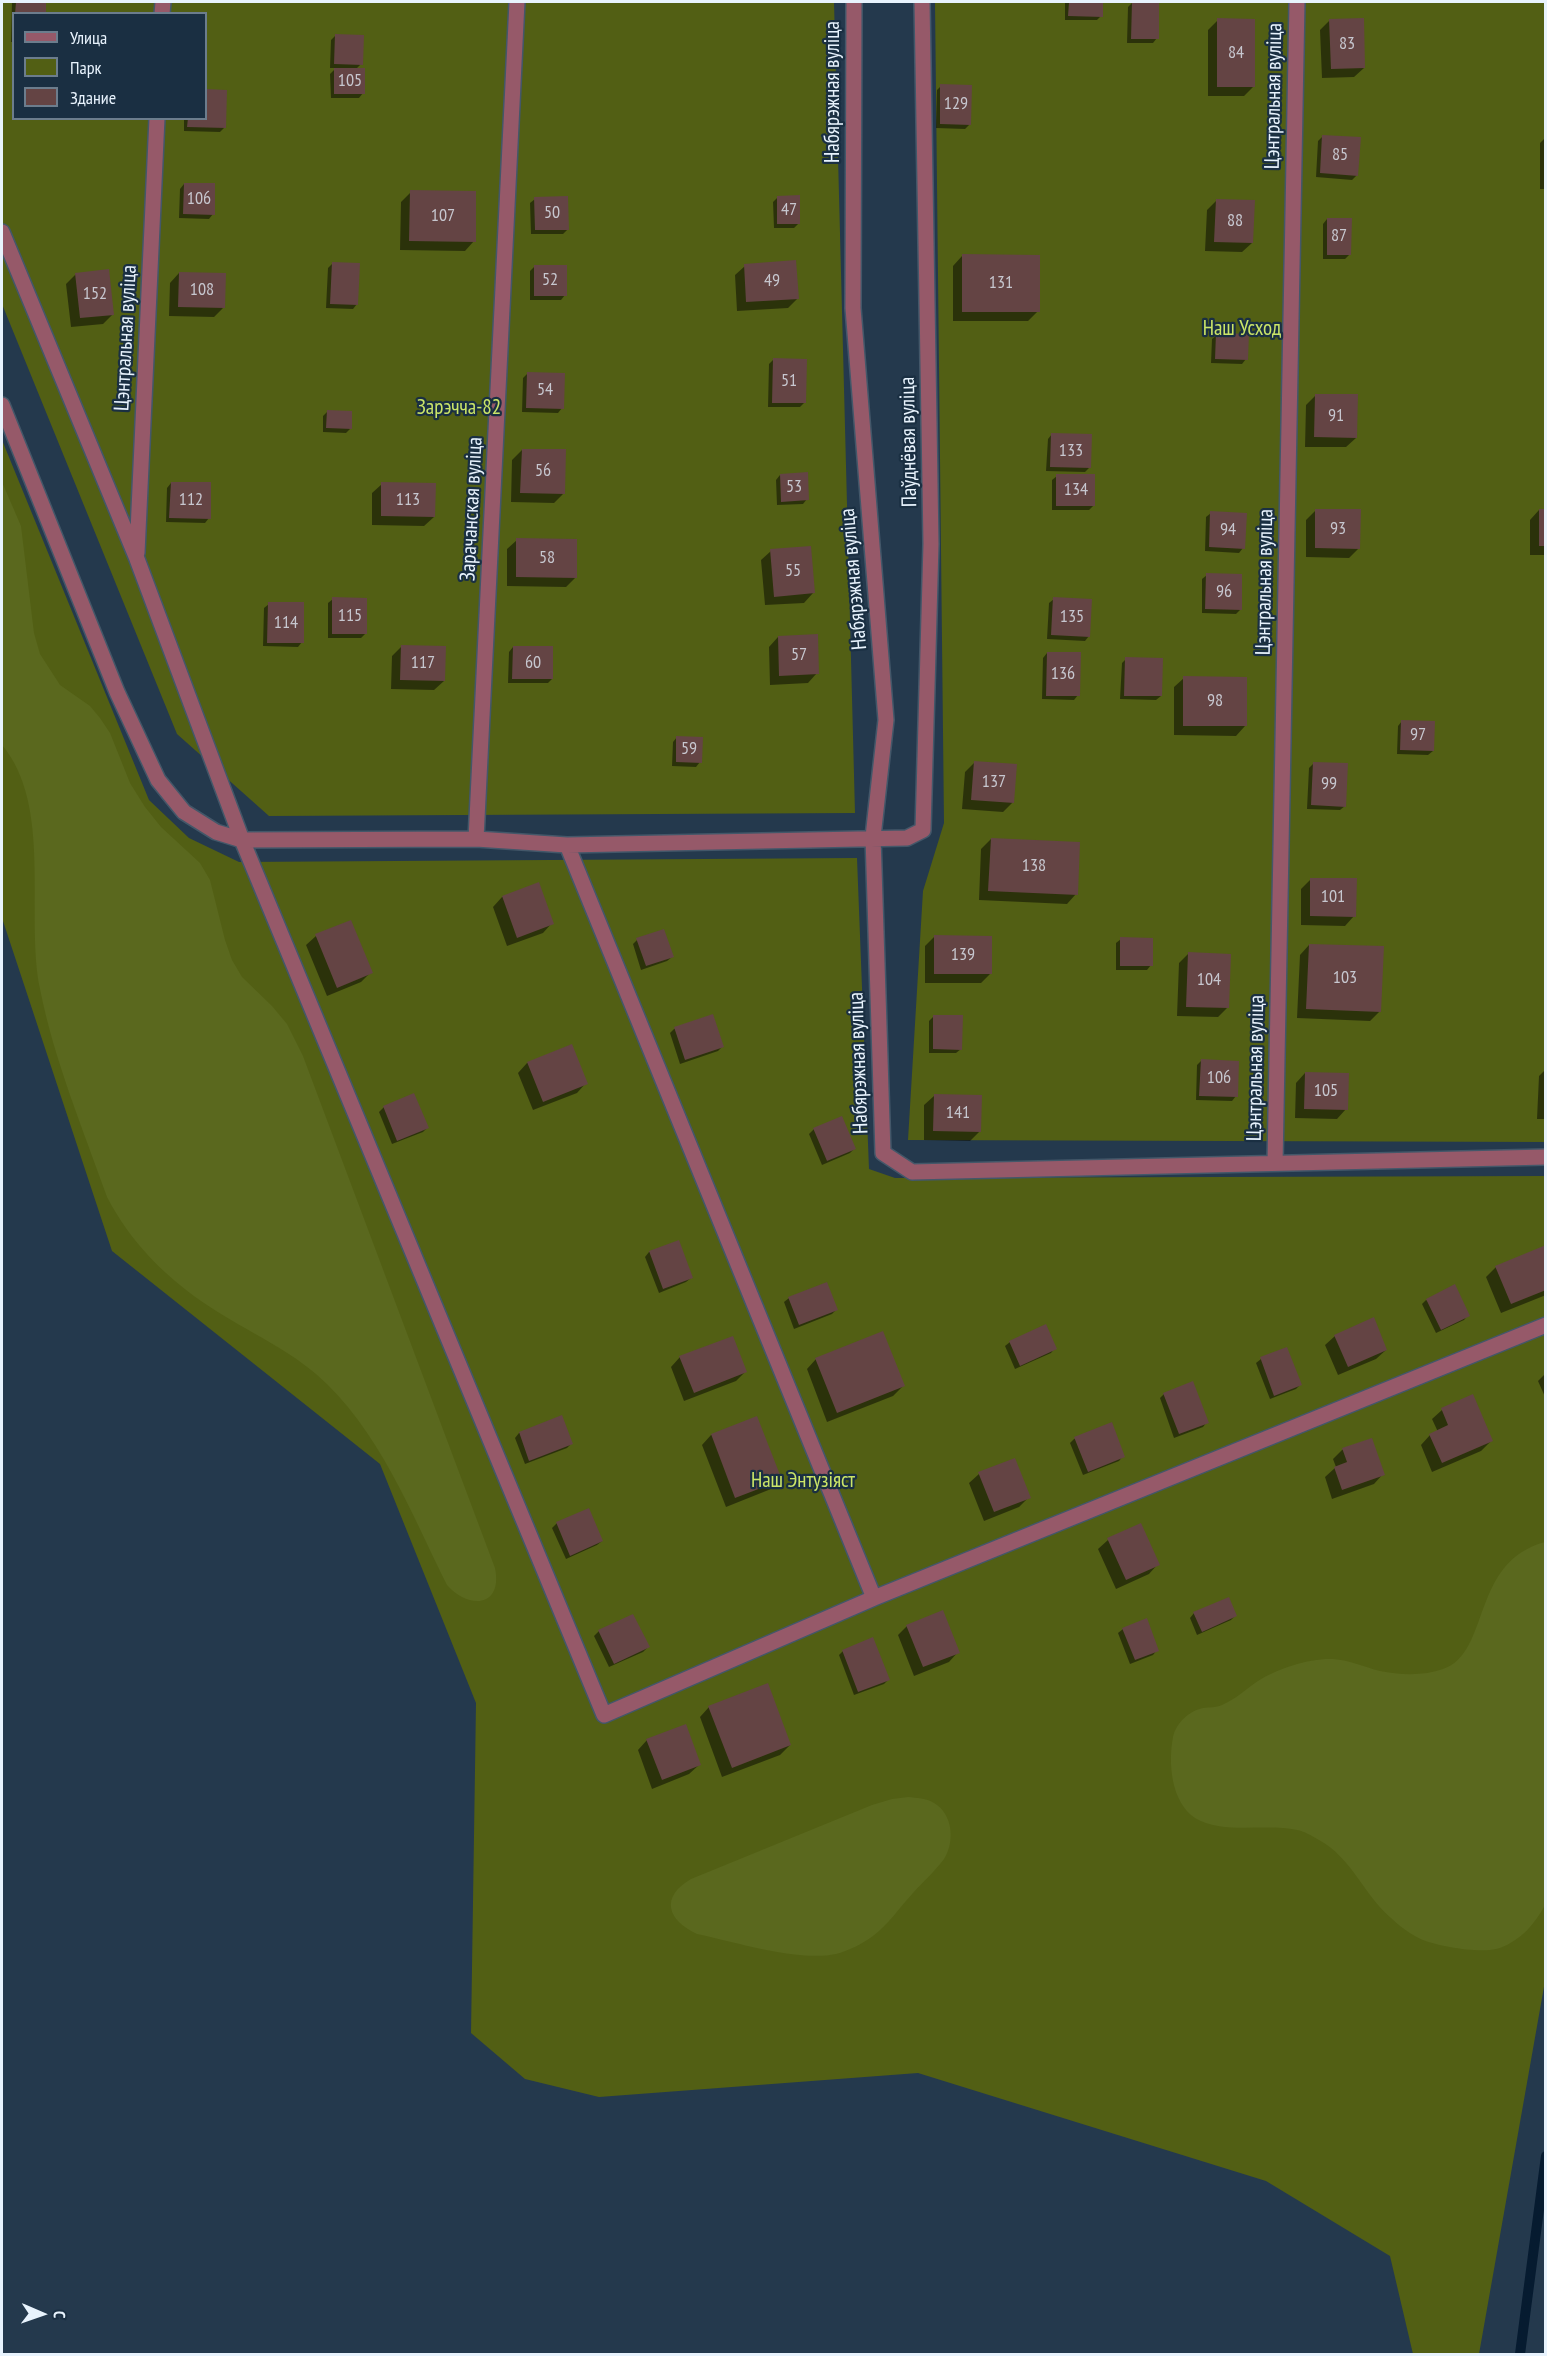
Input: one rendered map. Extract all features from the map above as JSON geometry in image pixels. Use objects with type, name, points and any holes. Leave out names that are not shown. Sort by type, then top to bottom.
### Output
[{"type":"street","name":"Зарачанская вуліца","points":[[477,839],[517,2]]},
{"type":"street","name":"Набярэжная вуліца","points":[[854,2],[853,308],[886,720],[873,837],[884,1153],[912,1172],[1275,1162]]},
{"type":"street","name":"Паўднёвая вуліца","points":[[873,837],[907,838],[923,830],[931,544],[922,2]]},
{"type":"street","name":"Цэнтральная вуліца","points":[[1275,1162],[1297,2]]},
{"type":"street","name":"Цэнтральная вуліца","points":[[137,559],[157,120]]},
{"type":"street","points":[[2,232],[137,559],[242,840],[604,1714],[874,1598],[1545,1325]]},
{"type":"street","points":[[2,405],[117,692],[158,780],[184,812],[216,832],[242,840],[477,839],[567,845],[873,837]]},
{"type":"street","points":[[567,845],[874,1598]]},
{"type":"street","points":[[1275,1162],[1545,1157]]},
{"type":"green space","name":"Зарэчча-82","points":[[2,2],[834,2],[855,813],[269,816],[177,734],[2,304]]},
{"type":"green space","name":"Наш Усход","points":[[935,2],[1545,2],[1545,1142],[908,1140],[923,891],[944,823]]},
{"type":"green space","name":"Наш Энтузіяст","points":[[2,440],[149,800],[189,838],[239,862],[857,858],[869,1169],[895,1178],[1545,1176],[1545,1981],[1479,2354],[1413,2354],[1390,2256],[1266,2181],[918,2073],[599,2097],[525,2079],[471,2033],[476,1703],[380,1464],[112,1251],[2,918]]},
{"type":"green space","points":[[2,482],[21,526],[34,633],[40,654],[60,685],[90,706],[100,718],[110,733],[130,783],[145,807],[161,827],[200,863],[210,880],[232,960],[242,977],[287,1024],[303,1056],[495,1568],[494,1591],[489,1597],[474,1601],[456,1593],[447,1585],[391,1472],[358,1420],[338,1396],[303,1364],[218,1312],[161,1269],[126,1228],[107,1197],[70,1094],[46,1016],[36,959],[35,862],[27,798],[18,770],[2,745]]},
{"type":"green space","points":[[1545,1542],[1545,1905],[1537,1919],[1521,1936],[1508,1945],[1492,1950],[1451,1947],[1423,1940],[1394,1921],[1381,1909],[1340,1856],[1311,1835],[1285,1828],[1218,1826],[1195,1818],[1187,1811],[1176,1792],[1171,1758],[1173,1737],[1180,1722],[1188,1715],[1203,1708],[1217,1707],[1227,1703],[1275,1672],[1314,1660],[1339,1660],[1380,1671],[1404,1674],[1428,1673],[1443,1669],[1458,1660],[1469,1645],[1492,1587],[1504,1568],[1521,1553]]},
{"type":"green space","points":[[908,1797],[931,1801],[945,1814],[951,1837],[948,1852],[937,1868],[884,1927],[855,1947],[836,1954],[821,1956],[767,1950],[697,1934],[679,1922],[674,1915],[671,1901],[681,1886],[691,1879],[872,1805]]},
{"type":"building","points":[[16,2],[46,2],[46,12],[15,12]]},
{"type":"building","points":[[1069,2],[1103,2],[1103,17],[1068,16]]},
{"type":"building","points":[[1132,2],[1159,2],[1159,39],[1131,39]]},
{"type":"building","points":[[1217,18],[1255,19],[1255,87],[1217,87]]},
{"type":"building","points":[[1364,18],[1365,68],[1331,69],[1329,19]]},
{"type":"building","points":[[335,34],[364,35],[363,65],[334,64]]},
{"type":"building","points":[[334,68],[365,68],[365,94],[334,94]]},
{"type":"building","points":[[940,84],[972,85],[971,125],[940,124]]},
{"type":"building","points":[[207,89],[227,90],[226,128],[187,127],[188,120],[207,120]]},
{"type":"building","points":[[1322,135],[1361,137],[1358,176],[1320,173]]},
{"type":"building","points":[[184,183],[215,183],[215,215],[183,214]]},
{"type":"building","points":[[410,190],[476,191],[476,242],[409,241]]},
{"type":"building","points":[[800,195],[800,224],[777,224],[777,196]]},
{"type":"building","points":[[568,196],[569,230],[535,230],[534,197]]},
{"type":"building","points":[[1216,199],[1255,200],[1253,243],[1214,242]]},
{"type":"building","points":[[1327,218],[1352,218],[1351,255],[1327,255]]},
{"type":"building","points":[[962,254],[1040,255],[1040,312],[962,312]]},
{"type":"building","points":[[796,260],[799,299],[746,302],[744,264]]},
{"type":"building","points":[[332,262],[360,263],[358,305],[330,304]]},
{"type":"building","points":[[534,265],[567,265],[567,296],[534,296]]},
{"type":"building","points":[[109,269],[114,315],[80,318],[75,273]]},
{"type":"building","points":[[179,272],[226,273],[225,308],[178,307]]},
{"type":"building","points":[[1216,333],[1249,334],[1248,360],[1215,359]]},
{"type":"building","points":[[773,358],[807,359],[806,403],[772,403]]},
{"type":"building","points":[[527,372],[565,373],[564,409],[526,408]]},
{"type":"building","points":[[1315,394],[1358,394],[1357,438],[1314,437]]},
{"type":"building","points":[[327,410],[352,411],[352,429],[326,428]]},
{"type":"building","points":[[1051,433],[1092,434],[1091,468],[1050,467]]},
{"type":"building","points":[[522,449],[566,449],[565,494],[520,493]]},
{"type":"building","points":[[808,472],[809,500],[781,502],[780,474]]},
{"type":"building","points":[[1056,474],[1095,474],[1095,506],[1056,506]]},
{"type":"building","points":[[171,482],[211,482],[211,519],[169,518]]},
{"type":"building","points":[[381,482],[436,483],[435,517],[381,516]]},
{"type":"building","points":[[1315,509],[1361,509],[1360,549],[1315,548]]},
{"type":"building","points":[[1539,509],[1546,509],[1546,546],[1539,546]]},
{"type":"building","points":[[1210,511],[1247,513],[1245,549],[1209,547]]},
{"type":"building","points":[[516,538],[577,539],[577,578],[516,577]]},
{"type":"building","points":[[811,546],[815,593],[774,597],[770,549]]},
{"type":"building","points":[[1206,573],[1242,574],[1242,610],[1205,609]]},
{"type":"building","points":[[332,597],[367,598],[367,634],[332,634]]},
{"type":"building","points":[[1053,597],[1092,599],[1090,637],[1051,635]]},
{"type":"building","points":[[268,602],[304,602],[304,643],[267,643]]},
{"type":"building","points":[[818,634],[819,674],[779,676],[778,636]]},
{"type":"building","points":[[401,645],[446,646],[445,681],[400,680]]},
{"type":"building","points":[[513,646],[553,646],[553,679],[512,679]]},
{"type":"building","points":[[1047,652],[1081,652],[1080,696],[1046,696]]},
{"type":"building","points":[[1125,657],[1163,658],[1162,696],[1124,696]]},
{"type":"building","points":[[1183,676],[1247,677],[1247,726],[1183,726]]},
{"type":"building","points":[[1401,720],[1435,721],[1434,751],[1400,750]]},
{"type":"building","points":[[676,736],[703,737],[702,763],[676,762]]},
{"type":"building","points":[[974,761],[1017,764],[1014,803],[971,800]]},
{"type":"building","points":[[1313,762],[1348,763],[1346,807],[1311,805]]},
{"type":"building","points":[[991,838],[1080,842],[1078,895],[988,891]]},
{"type":"building","points":[[1310,878],[1357,878],[1356,917],[1310,916]]},
{"type":"building","points":[[539,882],[554,924],[517,938],[502,896]]},
{"type":"building","points":[[351,920],[373,973],[337,988],[315,934]]},
{"type":"building","points":[[664,929],[674,957],[646,966],[636,938]]},
{"type":"building","points":[[934,935],[992,936],[992,974],[934,974]]},
{"type":"building","points":[[1120,937],[1153,938],[1153,966],[1120,966]]},
{"type":"building","points":[[1309,944],[1384,946],[1381,1012],[1306,1009]]},
{"type":"building","points":[[1188,952],[1231,954],[1229,1008],[1186,1007]]},
{"type":"building","points":[[713,1014],[724,1047],[685,1060],[674,1027]]},
{"type":"building","points":[[933,1015],[963,1015],[962,1050],[933,1049]]},
{"type":"building","points":[[572,1044],[588,1084],[543,1102],[527,1062]]},
{"type":"building","points":[[1201,1059],[1239,1061],[1238,1097],[1199,1096]]},
{"type":"building","points":[[1305,1072],[1349,1073],[1348,1110],[1304,1109]]},
{"type":"building","points":[[414,1093],[429,1128],[397,1141],[383,1106]]},
{"type":"building","points":[[934,1094],[982,1095],[981,1132],[933,1131]]},
{"type":"building","points":[[842,1116],[856,1149],[827,1161],[813,1128]]},
{"type":"building","points":[[679,1240],[693,1278],[663,1289],[649,1251]]},
{"type":"building","points":[[1546,1245],[1546,1290],[1511,1304],[1495,1266]]},
{"type":"building","points":[[827,1282],[838,1310],[799,1325],[788,1297]]},
{"type":"building","points":[[1455,1284],[1470,1316],[1441,1330],[1426,1299]]},
{"type":"building","points":[[1374,1317],[1387,1350],[1348,1367],[1334,1335]]},
{"type":"building","points":[[1046,1324],[1057,1349],[1020,1366],[1009,1341]]},
{"type":"building","points":[[883,1331],[905,1386],[837,1413],[815,1358]]},
{"type":"building","points":[[733,1336],[747,1372],[694,1393],[679,1356]]},
{"type":"building","points":[[1287,1347],[1302,1385],[1274,1396],[1260,1357]]},
{"type":"building","points":[[1193,1381],[1209,1423],[1179,1434],[1163,1393]]},
{"type":"building","points":[[1473,1394],[1493,1441],[1442,1463],[1429,1434],[1448,1425],[1441,1408]]},
{"type":"building","points":[[562,1415],[573,1444],[529,1461],[519,1432]]},
{"type":"building","points":[[757,1416],[782,1480],[735,1498],[711,1434]]},
{"type":"building","points":[[1112,1422],[1125,1457],[1088,1472],[1074,1437]]},
{"type":"building","points":[[1372,1438],[1385,1475],[1342,1490],[1334,1467],[1347,1462],[1342,1448]]},
{"type":"building","points":[[1015,1458],[1031,1498],[994,1512],[978,1472]]},
{"type":"building","points":[[589,1508],[603,1541],[570,1556],[556,1522]]},
{"type":"building","points":[[1141,1523],[1160,1565],[1126,1580],[1107,1538]]},
{"type":"building","points":[[1229,1597],[1237,1616],[1202,1632],[1193,1612]]},
{"type":"building","points":[[943,1610],[960,1653],[923,1667],[906,1625]]},
{"type":"building","points":[[633,1614],[650,1647],[614,1664],[598,1630]]},
{"type":"building","points":[[1147,1618],[1159,1651],[1135,1660],[1122,1628]]},
{"type":"building","points":[[873,1637],[890,1680],[858,1692],[842,1650]]},
{"type":"building","points":[[768,1683],[791,1745],[732,1768],[708,1706]]},
{"type":"building","points":[[686,1724],[701,1765],[662,1780],[646,1739]]},
{"type":"waterway","points":[[1520,2354],[1546,2156]]}]
